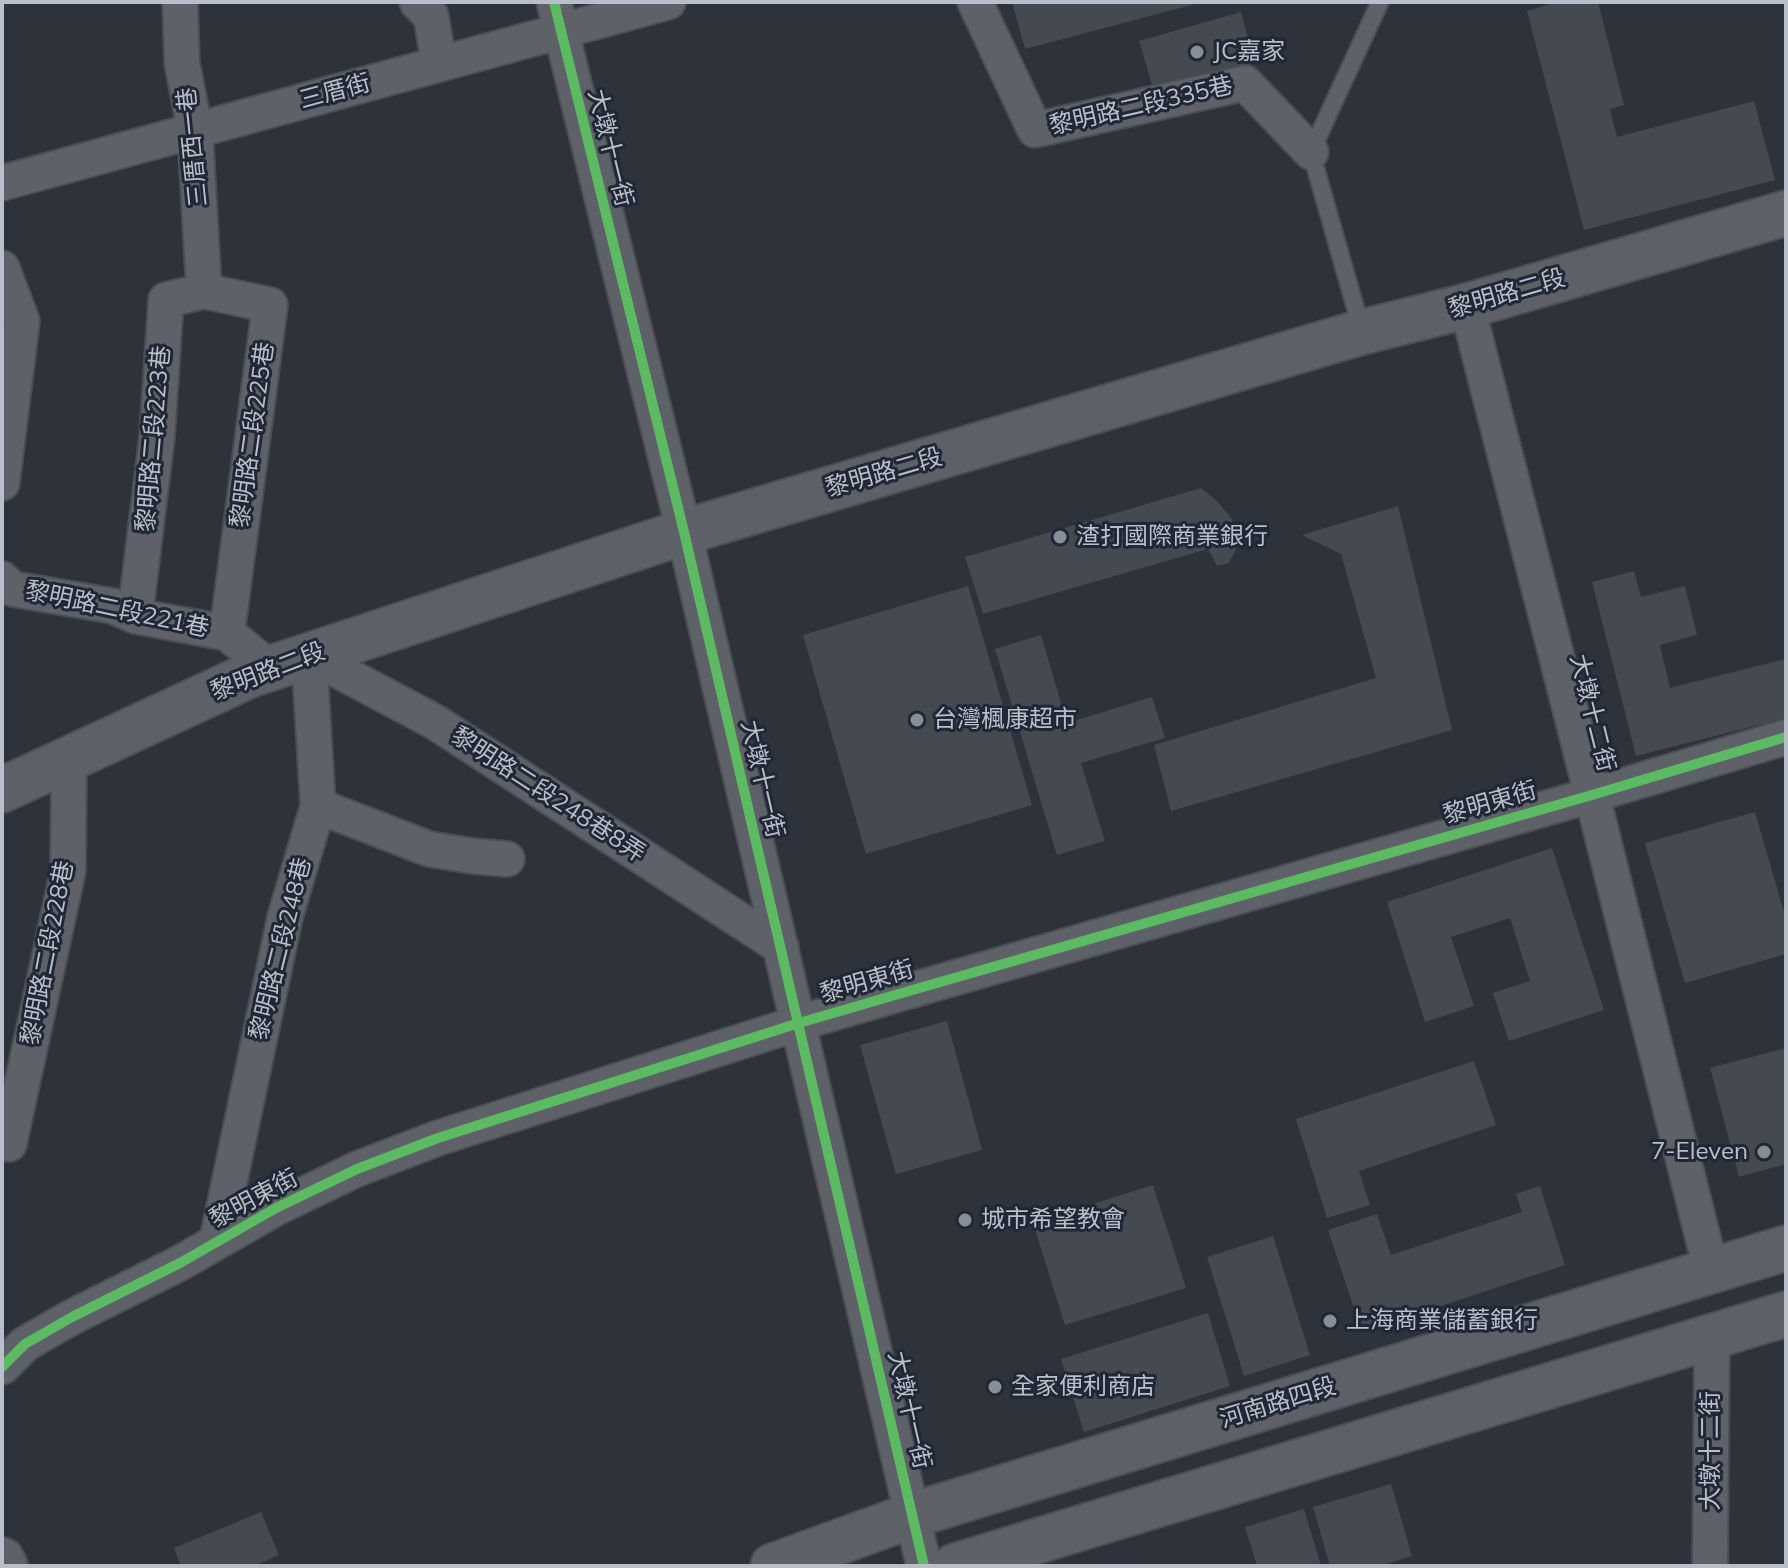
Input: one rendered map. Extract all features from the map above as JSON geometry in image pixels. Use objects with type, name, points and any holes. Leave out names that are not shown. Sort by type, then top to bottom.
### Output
[{"type":"street","name":"三厝西一巷","points":[[180,2],[182,63],[195,130],[204,291]]},
{"type":"street","points":[[417,2],[431,16],[439,64]]},
{"type":"street","name":"三厝街","points":[[2,183],[439,64],[557,16],[668,2]]},
{"type":"street","name":"黎明路二段335巷","points":[[975,2],[1035,130],[1245,83],[1311,152]]},
{"type":"street","name":"大墩十一街","points":[[557,16],[684,532],[924,1566]]},
{"type":"street","name":"黎明路二段","points":[[2,790],[250,675],[684,532],[1362,332],[1467,306],[1786,213]]},
{"type":"street","points":[[2,268],[22,321],[2,483]]},
{"type":"street","name":"黎明路二段223巷","points":[[135,616],[157,437],[166,300],[204,291]]},
{"type":"street","name":"黎明路二段225巷","points":[[204,291],[270,305],[227,633]]},
{"type":"street","name":"大墩十二街","points":[[1467,306],[1711,1270]]},
{"type":"street","name":"黎明路二段221巷","points":[[2,579],[13,589],[113,606],[135,616],[227,633],[290,662]]},
{"type":"street","name":"黎明路二段248巷","points":[[217,1241],[285,917],[318,806],[290,662]]},
{"type":"street","name":"黎明路二段248巷8弄","points":[[290,662],[435,722],[781,947]]},
{"type":"street","name":"黎明東街","points":[[2,1367],[25,1344],[180,1263],[276,1208],[357,1169],[438,1138],[799,1023],[1786,737]]},
{"type":"street","name":"黎明路二段228巷","points":[[9,1144],[68,871],[69,759]]},
{"type":"street","points":[[318,806],[429,849],[507,859]]},
{"type":"street","name":"河南路四段","points":[[773,1566],[913,1515],[1786,1248]]},
{"type":"street","points":[[955,1566],[1786,1314]]},
{"type":"street","name":"大墩十二街","points":[[1710,1566],[1712,1336]]},
{"type":"street","points":[[2,1560],[5,1566]]},
{"type":"lane","points":[[1362,332],[1311,152],[1380,2]]},
{"type":"building","points":[[1012,2],[1199,2],[1199,3],[1025,49]]},
{"type":"building","points":[[1557,2],[1598,2],[1624,105],[1610,109],[1617,137],[1754,101],[1775,180],[1584,230],[1527,11]]},
{"type":"building","name":"JC嘉家","points":[[1241,12],[1255,63],[1154,91],[1139,41]]},
{"type":"building","points":[[1201,488],[1232,519],[1236,549],[1229,563],[1217,566],[1208,549],[983,614],[965,557]]},
{"type":"building","points":[[1398,506],[1452,730],[1171,811],[1154,745],[1376,678],[1341,554],[1302,535]]},
{"type":"building","points":[[1634,571],[1641,597],[1685,586],[1697,635],[1660,645],[1670,688],[1786,659],[1786,718],[1636,756],[1592,582]]},
{"type":"building","name":"台灣楓康超市","points":[[968,586],[1032,805],[866,854],[803,635]]},
{"type":"building","points":[[1041,635],[1067,723],[1152,697],[1165,738],[1081,763],[1105,841],[1057,855],[995,649]]},
{"type":"building","points":[[1755,812],[1786,919],[1786,954],[1685,983],[1645,843]]},
{"type":"building","points":[[1552,848],[1604,1010],[1509,1041],[1493,993],[1530,981],[1510,918],[1451,937],[1474,1006],[1425,1022],[1387,902]]},
{"type":"building","points":[[947,1021],[982,1150],[896,1174],[860,1045]]},
{"type":"building","points":[[1786,1048],[1786,1164],[1739,1177],[1710,1068]]},
{"type":"building","points":[[1474,1061],[1496,1125],[1359,1171],[1370,1205],[1327,1218],[1296,1119]]},
{"type":"building","points":[[1153,1185],[1186,1288],[1065,1325],[1033,1223]]},
{"type":"building","points":[[1540,1186],[1565,1265],[1362,1332],[1328,1230],[1377,1214],[1391,1255],[1522,1212],[1516,1194]]},
{"type":"building","points":[[1273,1236],[1310,1355],[1244,1376],[1207,1257]]},
{"type":"building","points":[[1208,1313],[1230,1386],[1084,1432],[1061,1359]]},
{"type":"building","points":[[1391,1484],[1412,1556],[1379,1566],[1330,1566],[1313,1507]]},
{"type":"building","points":[[1304,1509],[1321,1566],[1257,1566],[1245,1527]]},
{"type":"building","points":[[261,1512],[279,1555],[254,1566],[181,1566],[174,1548]]},
{"type":"cycle path","points":[[554,2],[684,532],[924,1566]]},
{"type":"cycle path","points":[[2,1367],[25,1344],[180,1263],[276,1208],[357,1169],[438,1138],[799,1023],[1786,737]]},
{"type":"place","name":"JC嘉家","points":[[1197,52]]},
{"type":"place","name":"渣打國際商業銀行","points":[[1060,537]]},
{"type":"place","name":"台灣楓康超市","points":[[917,720]]},
{"type":"place","name":"7-Eleven","points":[[1764,1152]]},
{"type":"place","name":"城市希望教會","points":[[965,1220]]},
{"type":"place","name":"上海商業儲蓄銀行","points":[[1330,1321]]},
{"type":"place","name":"全家便利商店","points":[[995,1387]]}]
